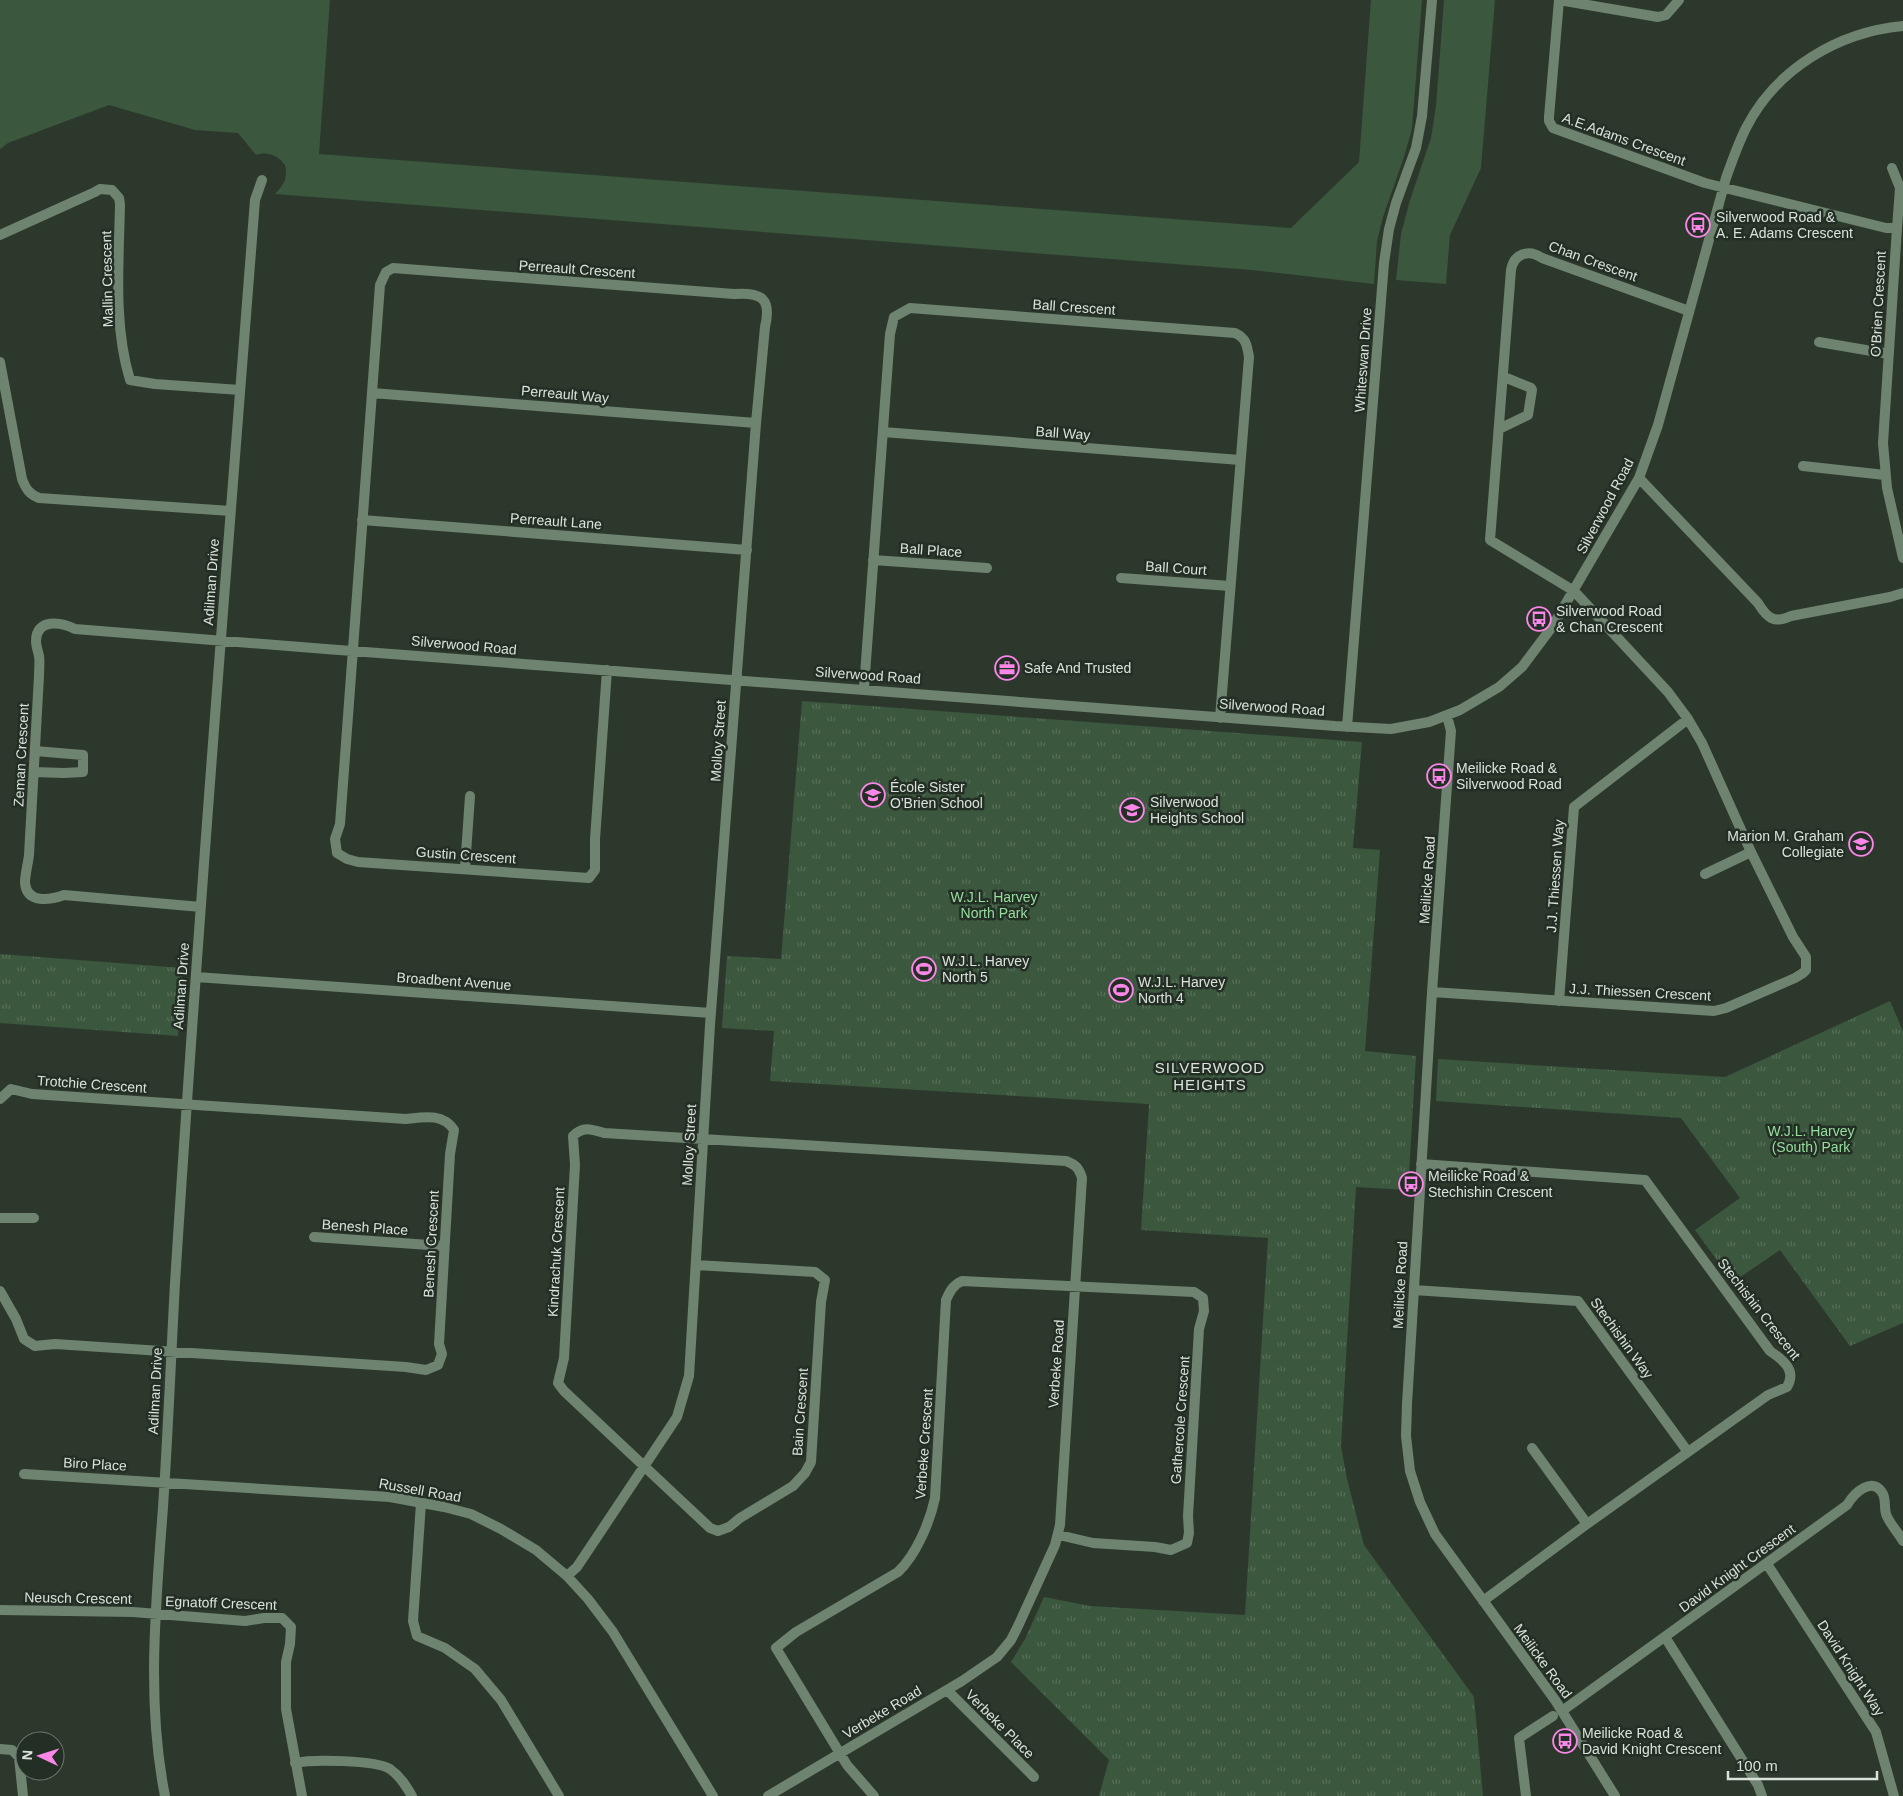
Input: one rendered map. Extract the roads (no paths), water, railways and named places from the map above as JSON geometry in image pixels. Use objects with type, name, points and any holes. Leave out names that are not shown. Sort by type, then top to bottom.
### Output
[{"type":"street","name":"Whiteswan Drive","points":[[1347,727],[1384,262],[1389,229],[1396,203],[1416,148],[1422,116],[1432,0]]},
{"type":"street","points":[[1559,0],[1658,18],[1666,15],[1679,0]]},
{"type":"street","name":"A.E.Adams Crescent","points":[[1559,0],[1549,116],[1549,121],[1553,128],[1723,188]]},
{"type":"street","name":"Silverwood Road","points":[[221,640],[736,680],[864,688],[1347,727],[1391,728],[1429,722],[1447,716],[1499,687],[1522,667],[1552,628],[1639,478],[1658,424],[1723,188],[1737,146],[1746,126],[1758,107],[1782,80],[1818,52],[1853,36],[1903,26]]},
{"type":"street","name":"O'Brien Crescent","points":[[1892,168],[1900,188],[1883,436],[1885,475],[1903,558]]},
{"type":"street","name":"Adilman Drive","points":[[165,1796],[155,1713],[156,1615],[171,1352],[186,1105],[240,390],[255,200],[262,180]]},
{"type":"street","points":[[1723,188],[1886,228],[1897,228]]},
{"type":"street","name":"Mallin Crescent","points":[[0,235],[100,189],[112,190],[119,198],[120,204],[120,329],[123,356],[130,380],[155,384],[240,390]]},
{"type":"street","name":"Chan Crescent","points":[[1574,591],[1490,540],[1511,270],[1514,260],[1523,254],[1537,254],[1542,258],[1689,311]]},
{"type":"street","name":"Perreault Crescent","points":[[353,650],[380,285],[386,272],[393,268],[734,294],[750,293],[760,296],[765,302],[768,312],[764,327],[736,680]]},
{"type":"street","name":"Ball Crescent","points":[[864,688],[883,432],[894,316],[910,308],[1235,333],[1242,336],[1246,342],[1249,356],[1220,718]]},
{"type":"street","points":[[1819,342],[1889,354]]},
{"type":"street","points":[[0,362],[22,479],[31,495],[39,498],[231,511]]},
{"type":"street","points":[[1500,430],[1528,415],[1532,390],[1504,377]]},
{"type":"street","name":"Perreault Way","points":[[372,392],[756,423]]},
{"type":"street","name":"Ball Way","points":[[883,432],[1240,460]]},
{"type":"street","points":[[1803,466],[1885,475]]},
{"type":"street","points":[[1639,478],[1758,603],[1764,613],[1772,619],[1781,620],[1791,616],[1903,593]]},
{"type":"street","name":"Perreault Lane","points":[[362,520],[747,550]]},
{"type":"street","name":"Ball Place","points":[[873,560],[988,568]]},
{"type":"street","name":"Ball Court","points":[[1121,578],[1230,586]]},
{"type":"street","name":"J.J. Thiessen Crescent","points":[[1432,992],[1714,1011],[1726,1008],[1804,973],[1807,966],[1806,957],[1793,937],[1751,852],[1702,743],[1688,719],[1668,692],[1574,591]]},
{"type":"street","name":"Zeman Crescent","points":[[201,907],[64,895],[40,900],[31,896],[27,890],[25,882],[29,855],[39,658],[36,639],[42,627],[48,623],[59,623],[75,629],[221,640]]},
{"type":"street","name":"Gustin Crescent","points":[[353,650],[340,824],[335,839],[337,853],[347,860],[358,862],[589,878],[595,870],[595,839],[607,670]]},
{"type":"street","name":"Molloy Street","points":[[567,1576],[576,1567],[677,1417],[684,1398],[688,1376],[711,1013],[736,680]]},
{"type":"street","name":"Meilicke Road","points":[[1447,716],[1451,731],[1421,1164],[1406,1436],[1410,1471],[1420,1502],[1435,1534],[1483,1600],[1557,1713],[1615,1796]]},
{"type":"street","name":"J.J. Thiessen Way","points":[[1559,1001],[1574,808],[1688,719]]},
{"type":"street","points":[[34,772],[83,772],[83,755],[35,751]]},
{"type":"street","points":[[465,868],[470,796]]},
{"type":"street","points":[[1705,874],[1751,852]]},
{"type":"street","name":"Broadbent Avenue","points":[[196,977],[711,1013]]},
{"type":"street","name":"Trotchie Crescent","points":[[0,1099],[11,1089],[32,1094],[186,1105]]},
{"type":"street","name":"Benesh Crescent","points":[[171,1352],[426,1370],[438,1365],[442,1354],[440,1344],[444,1246],[450,1154],[454,1130],[449,1122],[437,1117],[406,1119],[186,1105]]},
{"type":"street","name":"Kindrachuk Crescent","points":[[644,1465],[564,1391],[558,1383],[564,1358],[575,1165],[573,1136],[579,1131],[589,1128],[604,1133],[704,1139]]},
{"type":"street","name":"Verbeke Road","points":[[704,1139],[1057,1160],[1074,1164],[1079,1168],[1082,1178],[1059,1535],[1019,1624],[1004,1650],[997,1658],[947,1690],[768,1796]]},
{"type":"street","name":"Stechishin Crescent","points":[[1421,1164],[1645,1180],[1770,1351],[1787,1364],[1791,1378],[1787,1386],[1768,1395],[1586,1524],[1483,1600]]},
{"type":"street","points":[[0,1218],[34,1218]]},
{"type":"street","name":"Benesh Place","points":[[314,1237],[444,1246]]},
{"type":"street","name":"Bain Crescent","points":[[644,1465],[710,1528],[718,1531],[729,1527],[740,1518],[793,1486],[805,1473],[811,1462],[821,1302],[825,1280],[815,1272],[696,1265]]},
{"type":"street","name":"Verbeke Crescent","points":[[840,1754],[776,1648],[796,1632],[898,1572],[908,1563],[914,1551],[932,1512],[935,1498],[946,1300],[951,1290],[962,1281],[1075,1288]]},
{"type":"street","name":"Gathercole Crescent","points":[[1059,1535],[1093,1542],[1171,1550],[1188,1543],[1199,1329],[1204,1311],[1203,1298],[1194,1292],[1075,1288]]},
{"type":"street","name":"Stechishin Way","points":[[1414,1290],[1578,1302],[1688,1452]]},
{"type":"street","points":[[0,1291],[16,1319],[24,1339],[35,1346],[55,1344],[171,1352]]},
{"type":"street","points":[[1532,1448],[1586,1524]]},
{"type":"street","name":"Biro Place","points":[[24,1474],[164,1482]]},
{"type":"street","name":"Russell Road","points":[[164,1482],[390,1497],[471,1514],[501,1529],[536,1550],[567,1576],[588,1599],[613,1632],[713,1796]]},
{"type":"street","name":"David Knight Crescent","points":[[1526,1796],[1520,1738],[1767,1564],[1847,1505],[1854,1493],[1872,1485],[1878,1487],[1885,1499],[1886,1513],[1903,1541]]},
{"type":"street","points":[[421,1503],[413,1621],[417,1636],[445,1648],[475,1669],[502,1700],[559,1796]]},
{"type":"street","name":"David Knight Way","points":[[1767,1564],[1876,1732],[1894,1796]]},
{"type":"street","name":"Neusch Crescent","points":[[0,1610],[133,1612],[156,1615]]},
{"type":"street","name":"Egnatoff Crescent","points":[[156,1615],[245,1621],[282,1618],[291,1627],[286,1662],[286,1709],[302,1796]]},
{"type":"street","points":[[1665,1637],[1758,1785],[1762,1796]]},
{"type":"street","name":"Verbeke Place","points":[[947,1690],[1034,1778]]},
{"type":"street","points":[[0,1749],[12,1750],[19,1757],[23,1796]]},
{"type":"street","points":[[840,1754],[874,1796]]},
{"type":"street","points":[[295,1763],[306,1761],[363,1763],[389,1768],[402,1779],[412,1796]]},
{"type":"place","name":"Silverwood Road & A. E. Adams Crescent","points":[[1698,225]]},
{"type":"place","name":"Silverwood Road & Chan Crescent","points":[[1539,619]]},
{"type":"place","name":"Safe And Trusted","points":[[1007,668]]},
{"type":"place","name":"Meilicke Road & Silverwood Road","points":[[1439,776]]},
{"type":"place","name":"École Sister O'Brien School","points":[[873,795]]},
{"type":"place","name":"Silverwood Heights School","points":[[1132,810]]},
{"type":"place","name":"Marion M. Graham Collegiate","points":[[1861,844]]},
{"type":"place","name":"W.J.L. Harvey North 5","points":[[924,969]]},
{"type":"place","name":"W.J.L. Harvey North 4","points":[[1121,990]]},
{"type":"place","name":"Meilicke Road & Stechishin Crescent","points":[[1411,1184]]},
{"type":"place","name":"Meilicke Road & David Knight Crescent","points":[[1565,1741]]},
{"type":"district","name":"SILVERWOOD HEIGHTS","points":[[1210,1076]]},
{"type":"park label","name":"W.J.L. Harvey North Park","points":[[994,906]]},
{"type":"park label","name":"W.J.L. Harvey (South) Park","points":[[1811,1140]]}]
